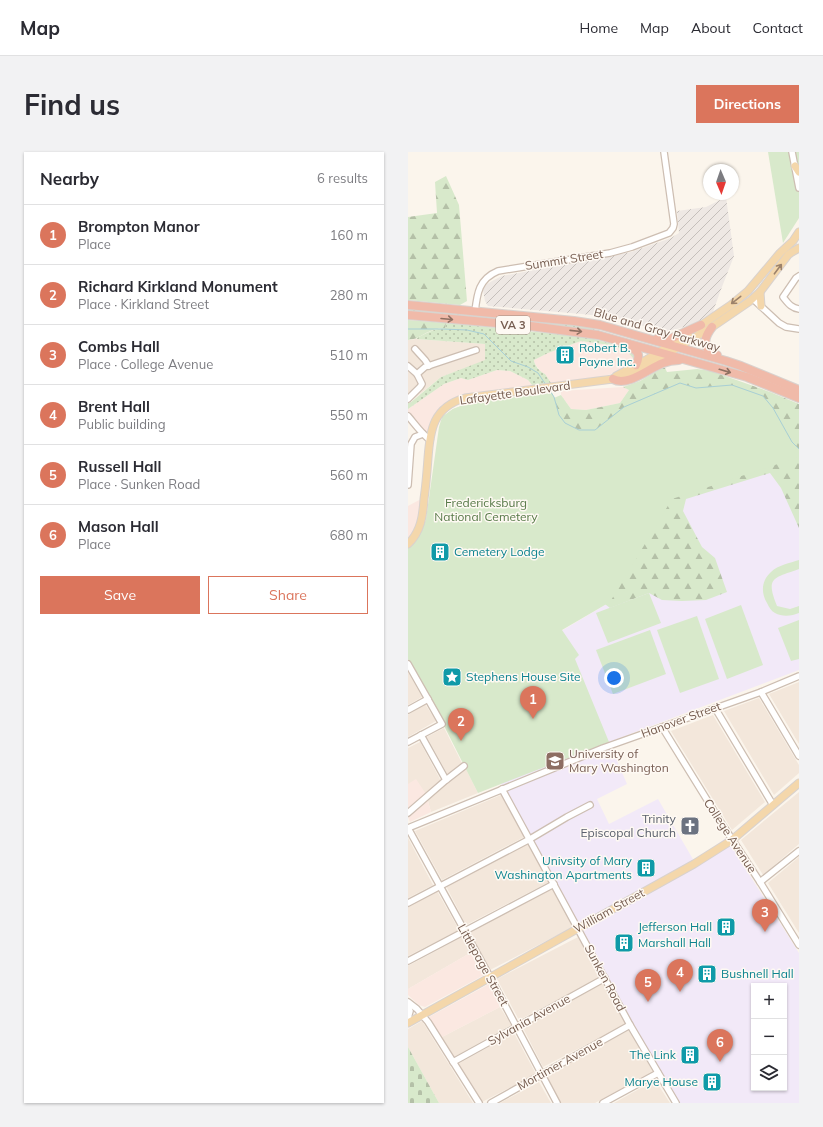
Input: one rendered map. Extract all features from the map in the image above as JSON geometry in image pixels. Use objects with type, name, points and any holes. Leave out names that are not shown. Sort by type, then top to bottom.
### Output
[{"type":"highway","name":"Blue and Gray Parkway","points":[[408,305],[587,322],[741,366],[799,390]]},
{"type":"highway","name":"Blue and Gray Parkway","points":[[408,315],[582,332],[617,340],[747,377],[799,398]]},
{"type":"highway","points":[[650,340],[672,338],[701,325]]},
{"type":"highway","points":[[712,327],[706,338],[707,347],[710,352],[718,355],[726,362]]},
{"type":"highway","points":[[617,340],[635,349],[639,358],[636,365]]},
{"type":"highway","points":[[613,379],[616,381],[631,379],[664,362],[688,360]]},
{"type":"main road","name":"Lafayette Boulevard","points":[[799,232],[799,237]]},
{"type":"main road","name":"Lafayette Boulevard","points":[[674,347],[701,325],[746,293],[799,232]]},
{"type":"main road","name":"Lafayette Boulevard","points":[[613,379],[616,375],[712,327],[753,299],[788,255],[799,248]]},
{"type":"main road","points":[[751,287],[750,294],[753,299]]},
{"type":"main road","points":[[760,292],[761,306]]},
{"type":"main road","name":"Lafayette Boulevard","points":[[408,544],[415,536],[421,524],[432,426],[438,415],[446,406],[452,402],[465,398],[613,379],[635,373],[662,353]]},
{"type":"main road","name":"William Street","points":[[408,1023],[694,864],[732,840],[799,783]]},
{"type":"street","name":"Summit Street","points":[[474,312],[479,288],[485,279],[494,273],[502,270],[622,250],[669,233],[674,226],[664,152]]},
{"type":"street","points":[[792,152],[797,169],[799,188]]},
{"type":"street","points":[[799,276],[783,297],[791,306],[799,309]]},
{"type":"street","points":[[753,299],[783,325],[799,329]]},
{"type":"street","points":[[415,349],[426,360],[429,366]]},
{"type":"street","points":[[417,374],[425,367],[476,350]]},
{"type":"street","points":[[408,366],[417,374],[422,384],[409,395]]},
{"type":"street","points":[[408,416],[430,440]]},
{"type":"street","points":[[408,485],[411,444],[415,438],[423,434]]},
{"type":"street","points":[[408,664],[442,724],[408,742]]},
{"type":"street","name":"Hanover Street","points":[[408,828],[602,748],[761,692],[799,676]]},
{"type":"street","points":[[761,692],[799,756]]},
{"type":"street","points":[[408,710],[428,699]]},
{"type":"street","points":[[715,708],[773,805]]},
{"type":"street","name":"College Avenue","points":[[662,727],[799,944]]},
{"type":"street","points":[[421,735],[446,780]]},
{"type":"street","points":[[408,813],[464,766]]},
{"type":"street","name":"Sunken Road","points":[[502,789],[630,1025],[676,1103]]},
{"type":"street","points":[[408,903],[530,840],[590,805]]},
{"type":"street","name":"Littlepage Street","points":[[408,828],[517,1026],[556,1103]]},
{"type":"street","points":[[760,882],[799,851]]},
{"type":"street","points":[[408,961],[554,884]]},
{"type":"street","name":"Sylvania Avenue","points":[[453,1062],[604,978]]},
{"type":"street","points":[[408,1002],[428,1022],[479,1103]]},
{"type":"street","points":[[408,1006],[410,1011],[408,1018]]},
{"type":"street","name":"Mortimer Avenue","points":[[491,1103],[630,1025]]},
{"type":"street","points":[[603,1103],[658,1073]]},
{"type":"shaded area","points":[[720,200],[726,200],[734,256],[713,312],[701,320],[687,326],[665,331],[653,329],[617,318],[488,306],[485,301],[483,290],[486,285],[502,276],[631,252],[671,238],[679,233],[677,211],[706,207]]},
{"type":"shaded area","points":[[416,339],[485,344],[485,361],[441,377],[408,403],[408,340]]},
{"type":"shaded area","points":[[581,341],[609,345],[626,350],[633,357],[637,356],[636,362],[608,375],[551,384],[545,374],[542,373],[535,364],[534,360],[548,353]]},
{"type":"shaded area","points":[[497,370],[510,371],[528,380],[532,385],[463,395],[453,398],[441,406],[433,416],[427,435],[408,411],[408,409],[444,384],[461,378],[468,380]]},
{"type":"shaded area","points":[[623,387],[629,390],[620,403],[586,410],[571,409],[561,395],[561,391]]},
{"type":"shaded area","name":"University of Mary Washington","points":[[799,457],[799,670],[609,742],[627,784],[597,799],[609,824],[658,799],[694,861],[726,838],[799,953],[799,1103],[679,1103],[659,1071],[534,841],[501,784],[467,687],[610,602],[671,499]]},
{"type":"shaded area","points":[[421,499],[418,520],[413,532],[408,538],[408,506]]},
{"type":"shaded area","points":[[408,672],[422,697],[408,705]]},
{"type":"shaded area","points":[[799,682],[799,744],[769,694]]},
{"type":"shaded area","points":[[759,698],[799,765],[799,773],[774,795],[724,711]]},
{"type":"shaded area","points":[[425,704],[436,721],[408,737],[408,715]]},
{"type":"shaded area","points":[[713,715],[765,802],[732,830],[671,731]]},
{"type":"shaded area","points":[[444,728],[463,765],[448,775],[427,737]]},
{"type":"shaded area","points":[[420,742],[441,781],[426,794],[408,784],[408,748]]},
{"type":"shaded area","points":[[465,767],[478,793],[431,812],[428,801]]},
{"type":"shaded area","points":[[416,779],[426,794],[408,811],[408,784]]},
{"type":"shaded area","points":[[799,792],[799,844],[763,875],[741,840]]},
{"type":"shaded area","points":[[501,795],[524,837],[442,880],[415,831]]},
{"type":"shaded area","points":[[428,801],[431,812],[410,822],[408,817]]},
{"type":"shaded area","points":[[408,838],[433,885],[408,898]]},
{"type":"shaded area","points":[[527,841],[549,882],[466,925],[445,884]]},
{"type":"shaded area","points":[[799,857],[799,933],[768,883]]},
{"type":"shaded area","points":[[551,886],[573,927],[490,970],[468,929]]},
{"type":"shaded area","points":[[437,891],[459,930],[408,956],[408,907]]},
{"type":"shaded area","points":[[580,936],[601,977],[519,1020],[497,979]]},
{"type":"shaded area","points":[[462,937],[470,953],[408,989],[408,966]]},
{"type":"shaded area","points":[[470,953],[484,975],[425,1007],[419,1005],[408,995],[408,989]]},
{"type":"shaded area","points":[[604,983],[626,1024],[543,1067],[522,1026]]},
{"type":"shaded area","points":[[489,984],[500,1007],[442,1037],[429,1017]]},
{"type":"shaded area","points":[[500,1007],[511,1025],[454,1057],[442,1037]]},
{"type":"shaded area","points":[[422,1021],[473,1103],[439,1103],[408,1047],[408,1029]]},
{"type":"shaded area","points":[[629,1030],[653,1072],[595,1103],[559,1103],[546,1077]]},
{"type":"shaded area","points":[[514,1033],[536,1074],[482,1102],[458,1064]]},
{"type":"shaded area","points":[[655,1080],[670,1103],[614,1103]]},
{"type":"shaded area","points":[[539,1082],[551,1103],[500,1103]]},
{"type":"green space","points":[[768,152],[799,152],[799,218],[783,243]]},
{"type":"green space","points":[[446,176],[459,205],[467,301],[460,305],[408,300],[408,217],[437,213],[435,182]]},
{"type":"green space","points":[[408,308],[595,327],[594,331],[408,313]]},
{"type":"green space","points":[[408,320],[446,323],[445,328],[433,330],[408,340]]},
{"type":"green space","points":[[446,323],[587,337],[633,350],[637,356],[633,358],[626,350],[609,345],[581,341],[548,353],[534,360],[535,364],[541,372],[545,374],[551,383],[532,385],[528,380],[510,371],[497,370],[468,380],[461,378],[444,384],[408,409],[408,403],[410,403],[441,377],[485,360],[485,344],[416,339],[437,329],[445,328]]},
{"type":"green space","points":[[662,368],[665,368],[667,372],[697,369],[711,371],[799,404],[799,528],[781,488],[770,473],[686,499],[683,511],[702,547],[715,558],[727,592],[706,600],[682,601],[662,600],[649,593],[610,608],[601,601],[442,417],[453,409],[472,402],[549,400],[561,395],[571,409],[586,410],[620,403],[629,390],[623,387],[640,381]]},
{"type":"green space","name":"Fredericksburg National Cemetery","points":[[680,383],[696,388],[732,385],[763,396],[773,408],[792,442],[799,449],[799,457],[672,499],[610,602],[562,630],[579,655],[575,659],[609,742],[478,793],[433,704],[408,659],[408,548],[419,535],[426,519],[439,427],[442,417],[453,409],[472,402],[552,393],[559,415],[565,423],[579,430],[595,430],[624,407]]},
{"type":"green space","points":[[799,560],[799,569],[778,577],[772,584],[772,589],[777,606],[790,609],[799,606],[799,613],[787,616],[778,614],[771,610],[765,599],[763,587],[765,579],[774,570],[784,564]]},
{"type":"green space","points":[[649,593],[661,623],[608,643],[596,613]]},
{"type":"green space","points":[[741,605],[763,665],[727,679],[705,619]]},
{"type":"green space","points":[[697,616],[719,679],[680,693],[657,630]]},
{"type":"green space","points":[[799,620],[799,659],[791,661],[778,628]]},
{"type":"green space","points":[[650,630],[666,674],[613,694],[596,650]]},
{"type":"green space","points":[[408,1047],[439,1103],[408,1103]]},
{"type":"waterway","points":[[408,329],[467,330],[484,334],[511,361],[528,367],[538,373],[546,385]]},
{"type":"waterway","points":[[549,389],[554,397],[559,415],[565,423],[579,430],[595,430],[624,407],[680,383],[696,388],[732,385],[763,396],[773,408],[792,442],[799,449]]},
{"type":"place","name":"Robert B. Payne Inc.","points":[[565,355]]},
{"type":"place","name":"Cemetery Lodge","points":[[440,552]]},
{"type":"place","name":"Stephens House Site","points":[[452,677]]},
{"type":"place","name":"Brompton Manor","points":[[533,719]]},
{"type":"place","name":"Richard Kirkland Monument","points":[[461,741]]},
{"type":"place","name":"University of Mary Washington","points":[[555,761]]},
{"type":"place","name":"Trinity Episcopal Church","points":[[690,826]]},
{"type":"place","name":"Univsity of Mary Washington Apartments","points":[[646,868]]},
{"type":"place","name":"Jefferson Hall","points":[[726,927]]},
{"type":"place","name":"Combs Hall","points":[[765,932]]},
{"type":"place","name":"Marshall Hall","points":[[624,943]]},
{"type":"place","name":"Bushnell Hall","points":[[707,974]]},
{"type":"place","name":"Brent Hall","points":[[680,992]]},
{"type":"place","name":"Russell Hall","points":[[648,1002]]},
{"type":"place","name":"The Link","points":[[690,1055]]},
{"type":"place","name":"Mason Hall","points":[[720,1062]]},
{"type":"place","name":"Marye House","points":[[712,1082]]}]
